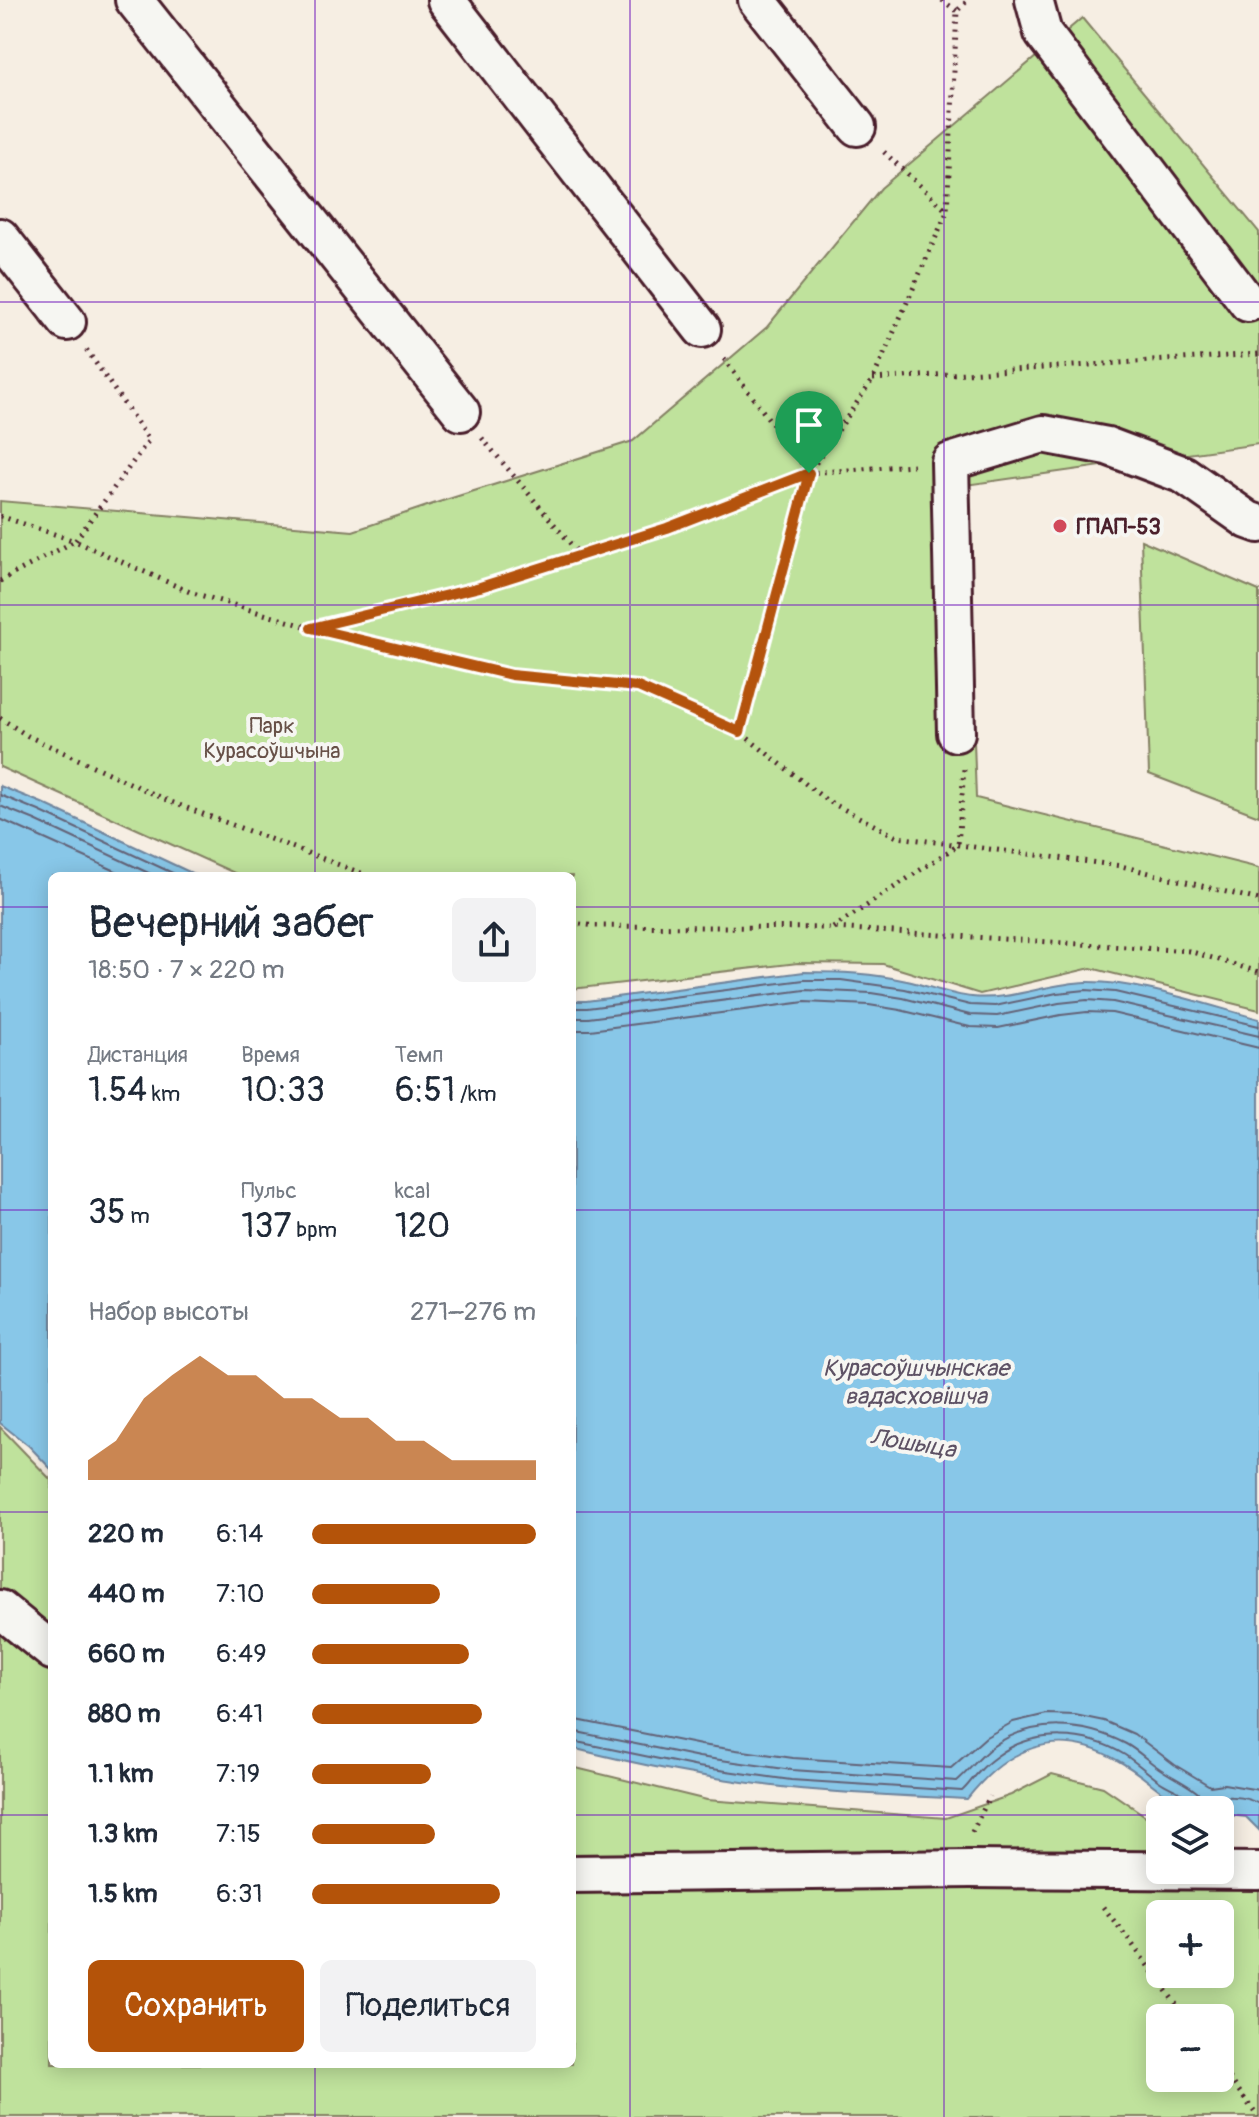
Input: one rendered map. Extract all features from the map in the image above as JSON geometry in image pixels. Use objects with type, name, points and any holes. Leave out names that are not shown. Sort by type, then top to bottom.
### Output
[{"type":"street","points":[[134,0],[461,412]]},
{"type":"street","points":[[446,0],[702,329]]},
{"type":"street","points":[[757,0],[857,127]]},
{"type":"street","points":[[1034,0],[1043,33],[1248,303]]},
{"type":"street","points":[[0,237],[67,322]]},
{"type":"street","points":[[956,733],[950,462],[1043,434],[1107,446],[1184,475],[1248,520],[1259,524]]},
{"type":"street","points":[[0,1609],[48,1648]]},
{"type":"street","points":[[576,1874],[970,1869],[1259,1871]]},
{"type":"path","points":[[942,0],[957,11]]},
{"type":"path","points":[[740,732],[809,473],[873,379],[947,212],[957,11],[968,0]]},
{"type":"path","points":[[857,127],[947,212]]},
{"type":"path","points":[[0,581],[75,541],[149,440],[67,322]]},
{"type":"path","points":[[702,329],[809,473]]},
{"type":"path","points":[[873,379],[1259,354]]},
{"type":"path","points":[[461,412],[580,555]]},
{"type":"path","points":[[311,628],[480,587],[667,528],[809,473],[950,462]]},
{"type":"path","points":[[0,516],[75,541],[190,592],[311,628],[511,675],[638,687],[740,732],[826,800],[897,837],[1121,866],[1259,900]]},
{"type":"path","points":[[0,718],[28,736],[171,802],[358,872]]},
{"type":"path","points":[[958,845],[964,768]]},
{"type":"path","points":[[833,928],[958,845]]},
{"type":"path","points":[[576,924],[833,928],[1189,951],[1259,972]]},
{"type":"path","points":[[972,1828],[990,1796]]},
{"type":"path","points":[[1071,1870],[1127,1937],[1176,2004]]},
{"type":"path","points":[[1234,2084],[1258,2117]]},
{"type":"green space","name":"Парк Курасоўшчына","points":[[1082,18],[1259,232],[1259,444],[965,485],[976,798],[1259,868],[1259,1010],[1091,968],[980,994],[883,964],[798,963],[576,989],[576,872],[232,872],[0,767],[0,501],[353,531],[633,441],[767,327],[881,188]]},
{"type":"green space","points":[[1141,540],[1259,591],[1259,816],[1149,774]]},
{"type":"green space","points":[[0,1427],[48,1477],[48,2068],[576,2068],[576,1768],[707,1800],[946,1818],[1011,1795],[1052,1774],[1103,1787],[1146,1816],[1146,1884],[1234,1884],[1234,1875],[1259,1890],[1259,2117],[0,2117]]},
{"type":"water","points":[[0,786],[189,872],[48,872],[48,1466],[0,1423]]},
{"type":"water","name":"Курасоўшчынскае вадасховішча","points":[[804,972],[843,973],[881,976],[987,998],[1072,983],[1128,985],[1259,1019],[1259,1830],[1246,1817],[1234,1816],[1234,1796],[1169,1796],[1117,1760],[1074,1745],[1054,1744],[1016,1755],[982,1781],[967,1799],[762,1785],[680,1772],[576,1749],[576,1001]]},
{"type":"place","name":"ГПАП-53","points":[[1060,526]]},
{"type":"route","points":[[809,473],[740,732],[638,687],[511,675],[311,628],[480,587],[667,528],[809,473]]},
{"type":"water label","name":"Лошыца","points":[[913,1443]]}]
